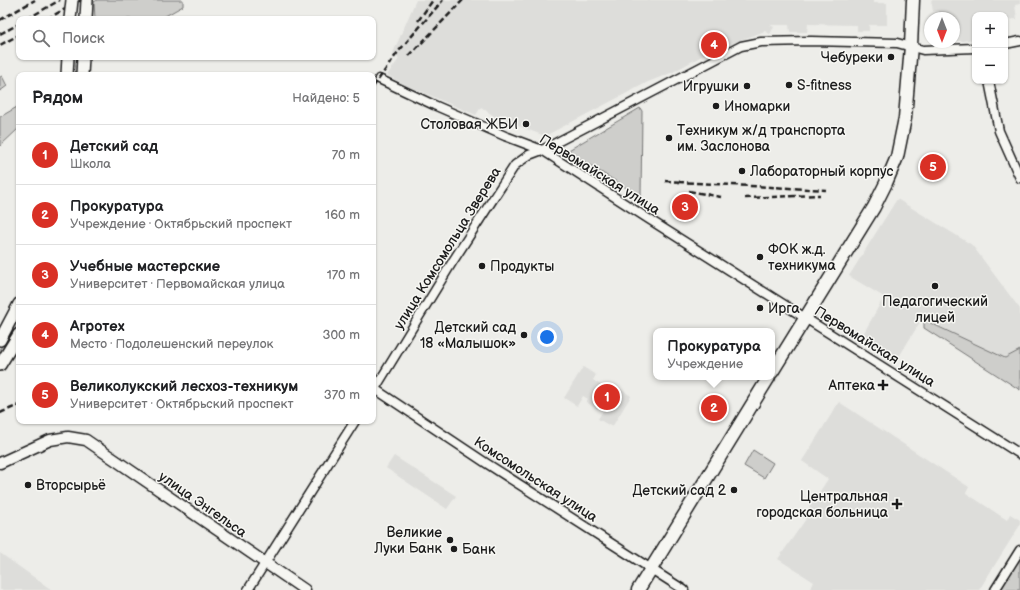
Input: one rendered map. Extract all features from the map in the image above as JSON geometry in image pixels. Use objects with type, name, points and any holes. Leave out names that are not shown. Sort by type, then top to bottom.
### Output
[{"type":"main road","points":[[70,16],[72,0]]},
{"type":"main road","points":[[86,16],[87,0]]},
{"type":"main road","points":[[775,367],[874,207],[897,157],[904,118],[911,46],[913,0]]},
{"type":"main road","points":[[67,72],[68,60]]},
{"type":"main road","points":[[82,72],[83,60]]},
{"type":"main road","points":[[0,340],[16,310]]},
{"type":"main road","points":[[0,365],[16,339]]},
{"type":"main road","points":[[638,590],[767,380]]},
{"type":"street","name":"улица Комсомольца Зверева","points":[[376,388],[453,261],[515,165],[529,155],[542,150],[741,46],[761,42],[811,41],[897,43],[923,50],[972,48]]},
{"type":"street","points":[[1008,43],[1020,41]]},
{"type":"street","name":"Первомайская улица","points":[[379,79],[434,106],[542,150],[646,218],[1020,454]]},
{"type":"street","points":[[990,84],[999,131],[1020,178]]},
{"type":"street","name":"Комсомольская улица","points":[[376,392],[684,590]]},
{"type":"street","points":[[248,590],[353,424]]},
{"type":"street","name":"улица Энгельса","points":[[0,463],[50,440],[68,437],[86,440],[305,590]]},
{"type":"street","points":[[995,590],[1020,550]]},
{"type":"shaded area","points":[[97,0],[183,0],[183,6],[165,16],[95,16],[94,2]]},
{"type":"shaded area","points":[[416,0],[873,0],[873,3],[887,3],[887,25],[869,25],[869,31],[857,31],[857,25],[808,24],[807,32],[790,32],[789,25],[770,25],[774,27],[770,34],[765,31],[709,52],[673,72],[648,82],[545,136],[510,123],[508,126],[481,107],[476,115],[403,84],[387,75],[399,59],[393,53]]},
{"type":"shaded area","points":[[931,0],[1020,0],[1020,4],[1015,5],[1017,19],[1008,20],[1008,12],[972,12],[972,40],[963,41],[960,41],[960,12],[933,11]]},
{"type":"shaded area","points":[[2,76],[7,86],[0,91],[0,77]]},
{"type":"shaded area","points":[[16,108],[16,131],[0,146],[0,117]]},
{"type":"shaded area","points":[[640,108],[642,111],[641,197],[567,151]]},
{"type":"shaded area","name":"Педагогический лицей","points":[[897,199],[972,245],[1020,309],[1020,351],[1008,357],[993,356],[923,317],[897,360],[861,338],[884,297],[849,276]]},
{"type":"shaded area","points":[[924,320],[1005,358],[1020,350],[1020,390],[924,328]]},
{"type":"shaded area","points":[[16,321],[16,328],[0,356],[0,349]]},
{"type":"shaded area","points":[[583,367],[596,375],[593,380],[615,394],[619,388],[631,396],[612,427],[598,419],[604,409],[600,406],[597,409],[586,402],[588,399],[583,396],[577,406],[564,398]]},
{"type":"shaded area","name":"Центральная городская больница","points":[[839,402],[969,487],[966,493],[1007,520],[1010,514],[1020,520],[1020,525],[979,590],[809,590],[814,582],[778,559],[806,519],[803,517],[828,479],[802,461]]},
{"type":"shaded area","points":[[753,450],[773,463],[764,478],[744,466]]},
{"type":"shaded area","points":[[394,456],[456,496],[447,509],[386,468]]},
{"type":"shaded area","points":[[0,553],[49,588],[52,590],[0,590]]},
{"type":"shaded area","points":[[1020,558],[1020,590],[999,590]]},
{"type":"railway","points":[[0,20],[35,0]]},
{"type":"railway","points":[[32,16],[60,0]]},
{"type":"railway","points":[[52,16],[81,0]]},
{"type":"railway","points":[[418,21],[433,0]]},
{"type":"railway","points":[[376,83],[398,52],[443,0]]},
{"type":"railway","points":[[409,56],[463,0]]},
{"type":"railway","points":[[0,34],[16,26]]},
{"type":"railway","points":[[0,45],[16,37]]},
{"type":"railway","points":[[665,181],[683,182]]},
{"type":"railway","points":[[678,182],[826,190]]},
{"type":"railway","points":[[689,191],[721,197]]},
{"type":"railway","points":[[745,198],[820,195]]},
{"type":"railway","points":[[0,413],[16,406]]},
{"type":"place","name":"Агротех","points":[[714,45]]},
{"type":"place","name":"Чебуреки","points":[[891,57]]},
{"type":"place","name":"S-fitness","points":[[789,85]]},
{"type":"place","name":"Игрушки","points":[[747,86]]},
{"type":"place","name":"Иномарки","points":[[716,106]]},
{"type":"place","name":"Столовая ЖБИ","points":[[526,124]]},
{"type":"place","name":"Техникум ж/д транспорта им. Заслонова","points":[[669,138]]},
{"type":"place","name":"Великолукский лесхоз-техникум","points":[[933,167]]},
{"type":"place","name":"Лабораторный корпус","points":[[742,171]]},
{"type":"place","name":"Учебные мастерские","points":[[685,207]]},
{"type":"place","name":"ФОК ж.д. техникума","points":[[760,257]]},
{"type":"place","name":"Продукты","points":[[482,266]]},
{"type":"place","name":"Педагогический лицей","points":[[935,286]]},
{"type":"place","name":"Ирга","points":[[760,308]]},
{"type":"place","name":"Детский сад 18 «Малышок»","points":[[524,335]]},
{"type":"place","name":"Аптека","points":[[883,385]]},
{"type":"place","name":"Детский сад","points":[[607,397]]},
{"type":"place","name":"Прокуратура","points":[[714,408]]},
{"type":"place","name":"Вторсырьё","points":[[28,485]]},
{"type":"place","name":"Детский сад 2","points":[[734,490]]},
{"type":"place","name":"Центральная городская больница","points":[[897,504]]},
{"type":"place","name":"Великие Луки Банк","points":[[450,540]]},
{"type":"place","name":"Банк","points":[[454,549]]}]
